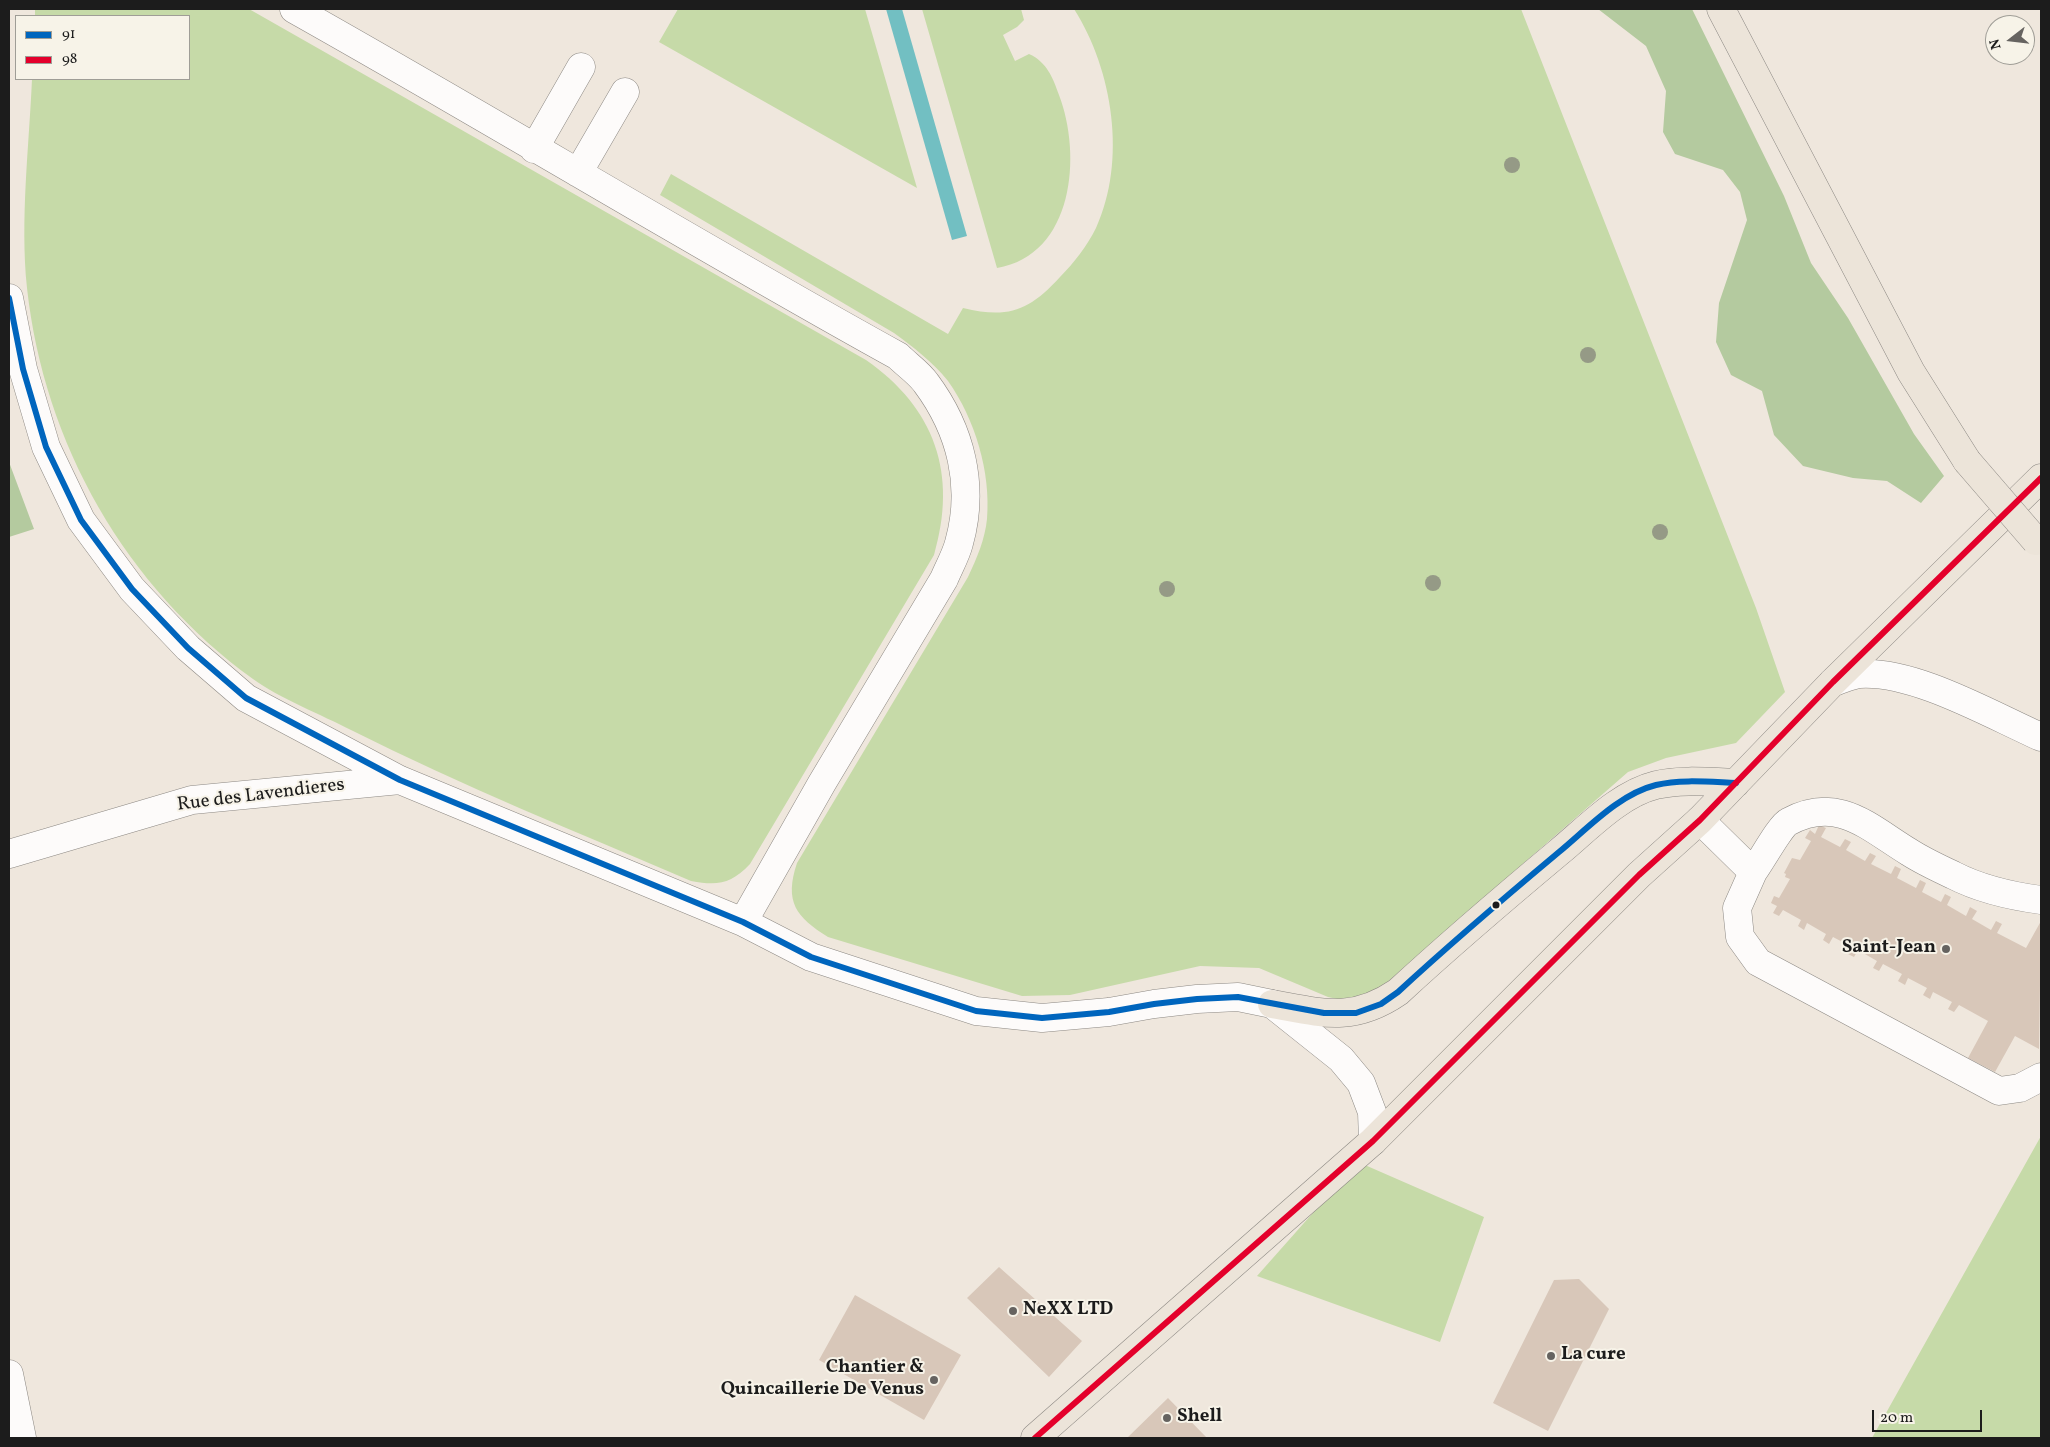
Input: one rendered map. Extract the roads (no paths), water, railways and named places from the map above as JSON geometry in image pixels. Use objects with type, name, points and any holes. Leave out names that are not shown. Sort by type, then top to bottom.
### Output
[{"type":"main road","points":[[1721,9],[1911,372],[1967,461],[2039,543]]},
{"type":"main road","points":[[1035,1438],[1373,1141],[1638,875],[1700,820],[1833,682],[2041,478]]},
{"type":"main road","points":[[1272,1004],[1324,1013],[1356,1013],[1381,1004],[1398,992],[1497,904],[1607,812],[1629,797],[1656,785],[1698,782],[1736,783]]},
{"type":"street","points":[[294,9],[409,73],[534,149],[898,356],[925,382],[951,422],[964,465],[966,506],[959,544],[944,579],[822,782],[743,922]]},
{"type":"street","points":[[534,149],[581,66]]},
{"type":"street","points":[[578,173],[625,92]]},
{"type":"street","points":[[9,298],[23,369],[46,447],[82,520],[132,589],[188,648],[246,698],[400,780],[743,922],[810,957],[976,1012],[1042,1018],[1109,1012],[1197,999],[1238,997],[1272,1004],[1341,1060],[1361,1083],[1372,1112],[1373,1141]]},
{"type":"street","points":[[1833,682],[1858,674],[1895,677],[1934,690],[2041,737]]},
{"type":"street","name":"Rue des Lavendieres","points":[[9,854],[192,800],[400,780]]},
{"type":"street","points":[[2041,900],[2003,894],[1955,876],[1909,853],[1866,823],[1844,814],[1822,810],[1786,822],[1753,872],[1736,908],[1740,937],[1758,962],[1999,1091],[2020,1088],[2041,1077]]},
{"type":"street","points":[[1700,820],[1753,872]]},
{"type":"street","points":[[9,1374],[22,1438]]},
{"type":"water","points":[[886,9],[902,9],[967,236],[952,240]]},
{"type":"place","name":"Saint-Jean","points":[[1946,949]]},
{"type":"place","name":"NeXX LTD","points":[[1013,1311]]},
{"type":"place","name":"La cure","points":[[1551,1356]]},
{"type":"place","name":"Chantier & Quincaillerie De Venus","points":[[934,1380]]},
{"type":"place","name":"Shell","points":[[1167,1418]]}]
